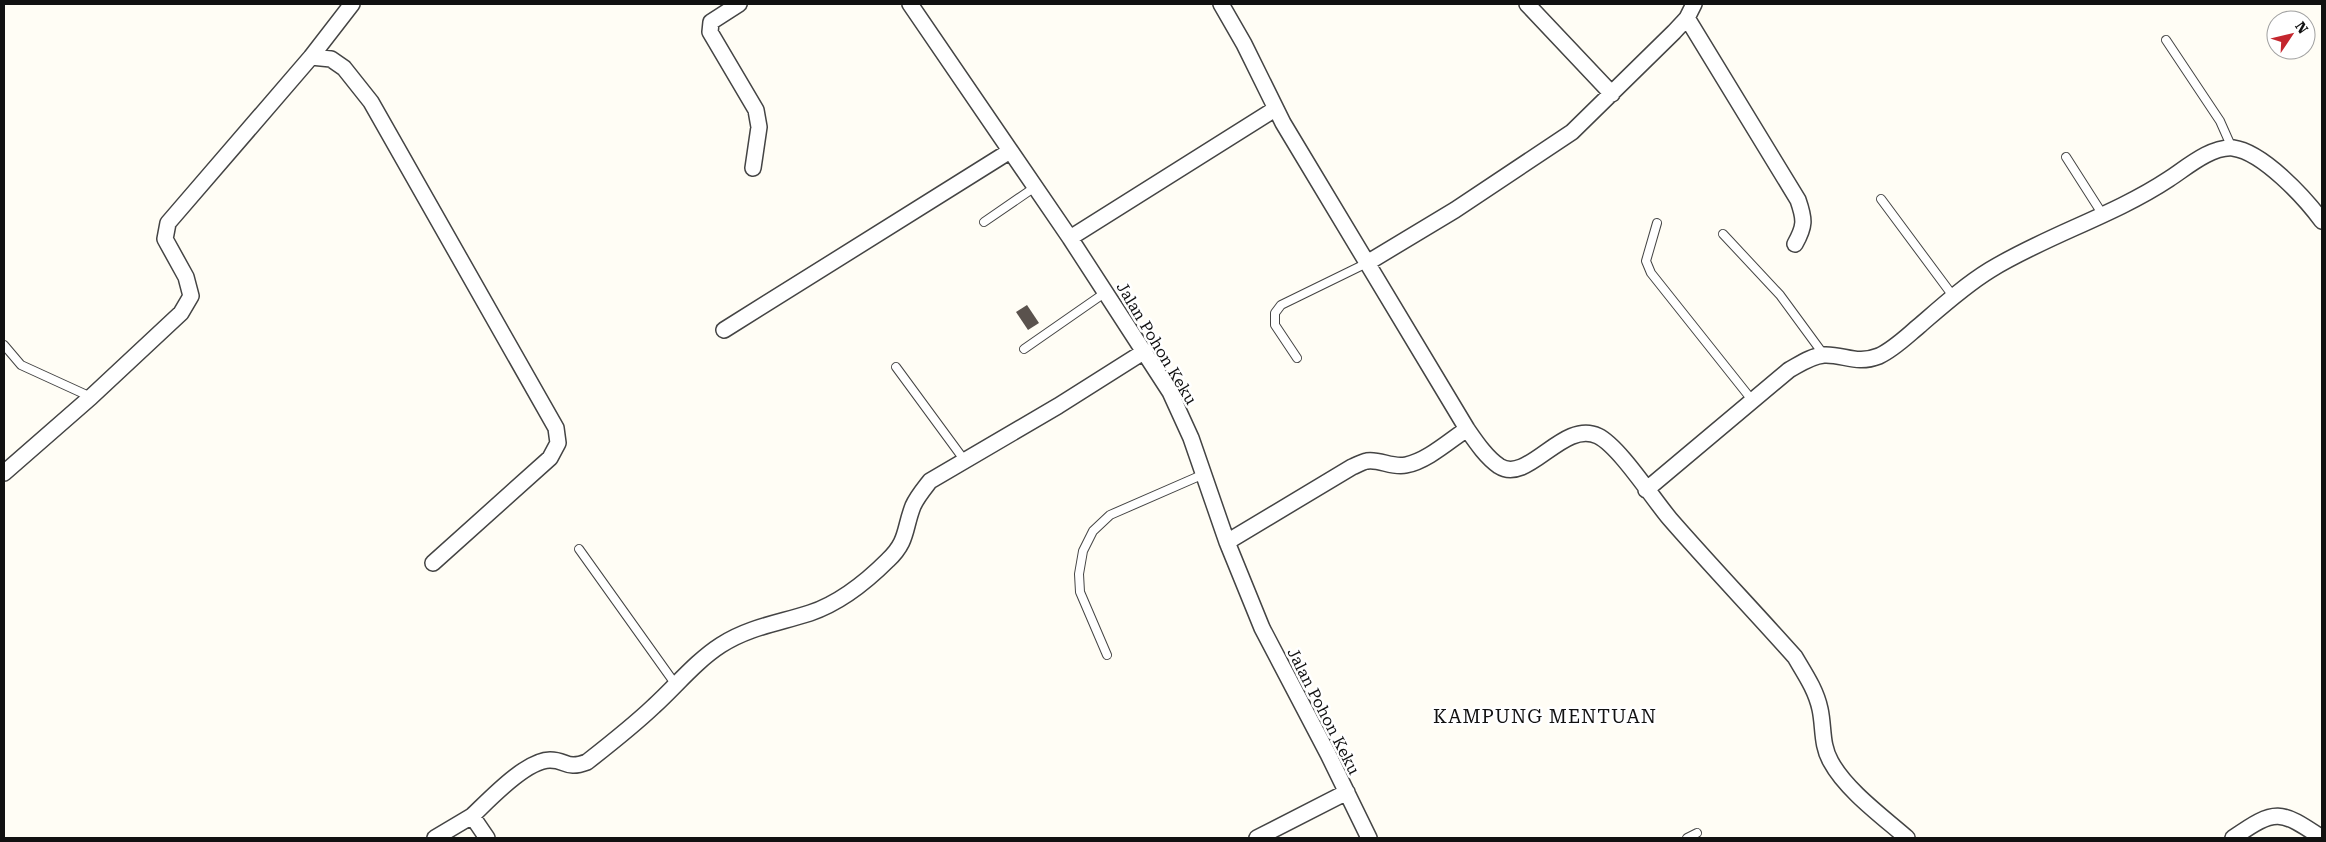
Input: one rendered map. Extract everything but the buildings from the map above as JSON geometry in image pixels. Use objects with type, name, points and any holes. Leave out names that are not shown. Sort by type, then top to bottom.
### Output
[{"type":"street","points":[[4,473],[91,397],[181,313],[191,296],[186,277],[165,239],[168,223],[311,57],[352,4]]},
{"type":"street","points":[[738,4],[711,22],[710,32],[756,110],[759,127],[753,168]]},
{"type":"street","name":"Jalan Pohon Keku","points":[[910,4],[1070,238],[1170,392],[1204,474],[1227,542],[1262,628],[1369,838]]},
{"type":"street","points":[[1220,4],[1244,44],[1275,109],[1467,429],[1483,451],[1500,467],[1511,470],[1521,468],[1572,436],[1586,432],[1598,436],[1613,445],[1646,490],[1796,657],[1811,683],[1820,710],[1823,743],[1831,762],[1850,786],[1907,838]]},
{"type":"street","points":[[1527,4],[1612,94]]},
{"type":"street","points":[[1367,263],[1456,210],[1572,132],[1687,18],[1694,4]]},
{"type":"street","points":[[1687,18],[1798,200],[1803,215],[1803,229],[1795,244]]},
{"type":"street","points":[[311,57],[331,59],[344,68],[371,102],[556,428],[558,443],[550,458],[433,563]]},
{"type":"street","points":[[1070,238],[1275,109]]},
{"type":"street","points":[[1646,490],[1752,400],[1789,370],[1805,360],[1824,355],[1855,361],[1879,356],[1898,344],[1954,296],[1990,270],[2155,189],[2215,151],[2232,148],[2251,156],[2286,180],[2319,211]]},
{"type":"street","points":[[724,330],[1010,150]]},
{"type":"street","points":[[435,838],[472,816],[510,780],[542,761],[551,760],[569,766],[577,766],[587,762],[654,707],[706,656],[742,633],[762,625],[812,612],[833,603],[858,587],[889,560],[903,542],[918,495],[930,481],[1058,406],[1145,352]]},
{"type":"street","points":[[1227,542],[1352,467],[1367,461],[1394,466],[1407,465],[1420,460],[1467,429]]},
{"type":"street","points":[[1257,838],[1346,792]]},
{"type":"street","points":[[2233,838],[2260,820],[2278,815],[2296,821],[2322,838]]},
{"type":"street","points":[[472,816],[487,838]]},
{"type":"lane","points":[[2166,40],[2220,121],[2232,148]]},
{"type":"lane","points":[[2066,156],[2103,215]]},
{"type":"lane","points":[[984,222],[1035,187]]},
{"type":"lane","points":[[1881,199],[1954,296]]},
{"type":"lane","points":[[1657,222],[1646,261],[1651,273],[1752,400]]},
{"type":"lane","points":[[1723,234],[1780,295],[1824,355]]},
{"type":"lane","points":[[1297,358],[1275,325],[1275,313],[1281,305],[1367,263]]},
{"type":"lane","points":[[1024,349],[1106,292]]},
{"type":"lane","points":[[4,345],[21,365],[91,397]]},
{"type":"lane","points":[[896,367],[965,461]]},
{"type":"lane","points":[[1107,655],[1080,592],[1078,574],[1083,551],[1093,531],[1110,515],[1204,474]]},
{"type":"lane","points":[[579,549],[676,685]]},
{"type":"lane","points":[[1687,838],[1697,833]]},
{"type":"district","name":"KAMPUNG MENTUAN","points":[[1545,716]]}]
